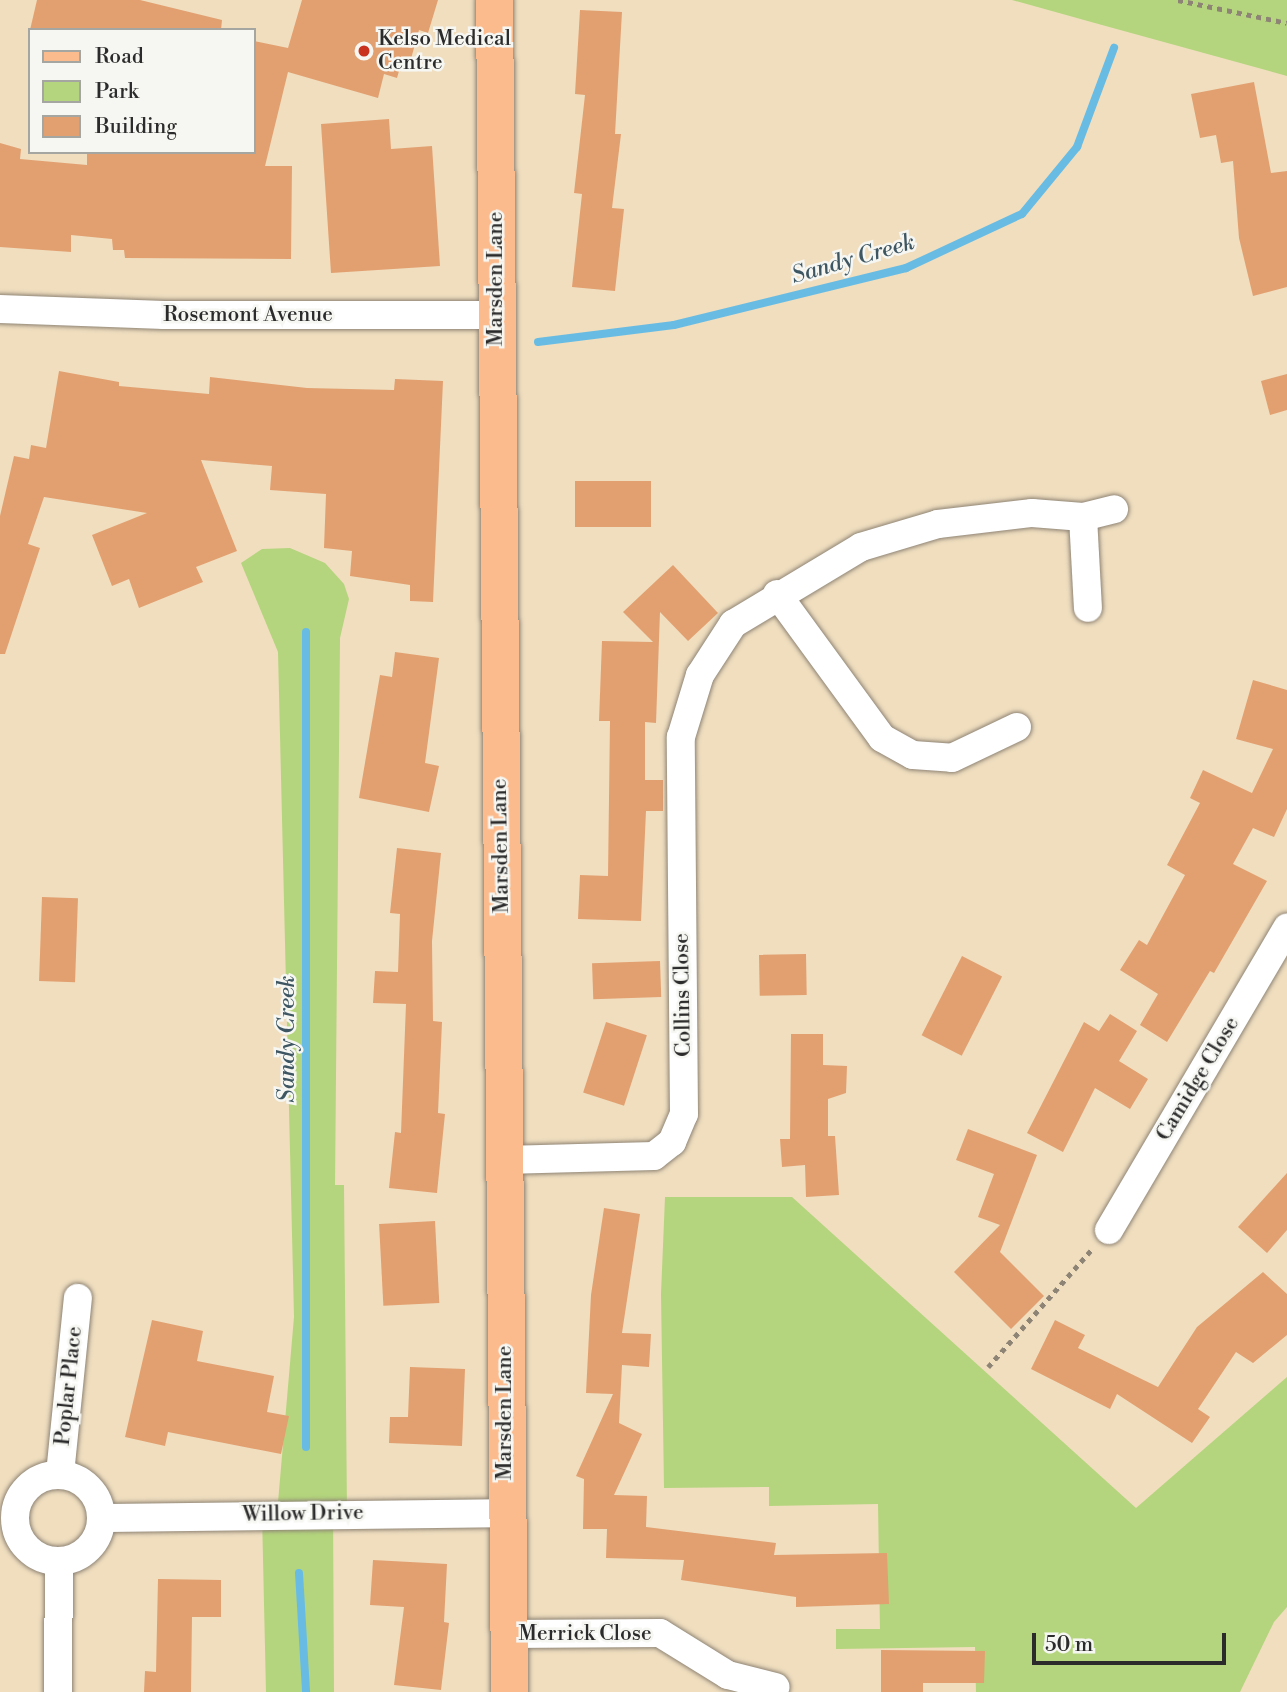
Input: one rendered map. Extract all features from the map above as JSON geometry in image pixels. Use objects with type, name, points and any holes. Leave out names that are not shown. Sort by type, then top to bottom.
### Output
[{"type":"main road","name":"Marsden Lane","points":[[494,0],[505,1513],[509,1692]]},
{"type":"street","name":"Rosemont Avenue","points":[[0,309],[164,315],[496,316]]},
{"type":"street","name":"Collins Close","points":[[504,1160],[654,1156],[672,1142],[684,1114],[681,737],[700,675],[733,624],[778,593],[861,547],[938,524],[1032,513],[1083,517],[1114,509]]},
{"type":"street","points":[[1083,517],[1088,608]]},
{"type":"street","points":[[778,593],[882,738],[913,755],[953,758],[1017,727]]},
{"type":"street","name":"Camidge Close","points":[[1109,1230],[1287,928]]},
{"type":"street","name":"Poplar Place","points":[[60,1474],[78,1298]]},
{"type":"street","points":[[60,1474],[90,1488],[101,1518],[89,1548],[59,1561],[29,1550],[7,1522],[26,1488],[42,1477],[60,1474]]},
{"type":"street","name":"Willow Drive","points":[[101,1518],[505,1513]]},
{"type":"street","points":[[58,1692],[59,1561]]},
{"type":"street","name":"Merrick Close","points":[[507,1634],[660,1633],[728,1675],[775,1687]]},
{"type":"path","points":[[1178,0],[1287,23]]},
{"type":"path","points":[[988,1367],[1109,1230]]},
{"type":"green space","points":[[1012,0],[1287,0],[1287,76],[1102,25]]},
{"type":"green space","points":[[290,548],[325,563],[344,584],[349,599],[340,638],[335,1185],[344,1185],[347,1513],[333,1514],[334,1692],[266,1692],[262,1514],[277,1514],[294,1317],[278,652],[241,563],[262,549]]},
{"type":"green space","points":[[665,1197],[792,1197],[1136,1508],[1287,1377],[1287,1607],[1274,1622],[1240,1692],[976,1692],[975,1647],[836,1649],[836,1629],[880,1629],[878,1504],[769,1506],[769,1487],[664,1488],[661,1294]]},
{"type":"building","points":[[37,0],[140,0],[222,20],[221,28],[30,28]]},
{"type":"building","points":[[302,0],[438,0],[428,33],[419,30],[409,66],[401,64],[397,78],[384,74],[378,98],[288,72],[265,166],[292,166],[291,259],[125,258],[124,250],[113,250],[112,239],[71,235],[71,252],[0,247],[0,143],[21,149],[20,159],[87,165],[87,154],[256,154],[256,41],[288,48]]},
{"type":"building","points":[[580,10],[622,12],[615,134],[621,134],[612,208],[624,209],[615,291],[572,287],[582,194],[574,193],[585,95],[575,94]]},
{"type":"building","points":[[1254,82],[1271,173],[1287,171],[1287,287],[1253,296],[1239,238],[1233,161],[1221,163],[1216,135],[1200,138],[1191,94]]},
{"type":"building","points":[[389,119],[391,149],[432,146],[440,266],[331,273],[321,124]]},
{"type":"building","points":[[59,371],[119,382],[119,386],[209,394],[210,377],[307,388],[394,390],[395,379],[443,381],[433,602],[410,601],[410,585],[350,576],[352,551],[324,548],[326,494],[270,490],[272,466],[201,460],[237,551],[196,567],[203,582],[139,608],[129,579],[112,586],[92,535],[147,513],[44,497],[28,544],[40,548],[5,654],[0,654],[0,516],[14,456],[29,459],[31,445],[46,448]]},
{"type":"building","points":[[1287,374],[1287,410],[1270,415],[1261,381]]},
{"type":"building","points":[[575,481],[651,481],[651,527],[575,527]]},
{"type":"building","points":[[673,565],[718,613],[688,641],[660,612],[656,723],[645,722],[645,780],[663,780],[663,811],[646,811],[641,921],[578,919],[580,875],[608,876],[610,721],[599,721],[602,641],[653,642],[623,612]]},
{"type":"building","points":[[395,652],[439,658],[425,763],[439,766],[429,812],[359,798],[380,675],[392,677]]},
{"type":"building","points":[[1253,680],[1287,690],[1287,809],[1274,837],[1253,828],[1233,864],[1267,881],[1214,973],[1210,971],[1167,1042],[1140,1025],[1158,994],[1120,970],[1139,940],[1147,945],[1185,875],[1167,865],[1200,803],[1190,798],[1203,770],[1252,793],[1273,749],[1236,739]]},
{"type":"building","points":[[397,848],[441,853],[432,941],[433,1021],[442,1022],[438,1113],[445,1114],[437,1193],[389,1188],[395,1132],[401,1133],[406,1004],[373,1003],[375,971],[398,972],[400,914],[390,913]]},
{"type":"building","points":[[42,897],[78,898],[75,982],[39,981]]},
{"type":"building","points":[[806,954],[807,995],[760,996],[759,955]]},
{"type":"building","points":[[962,956],[1002,976],[962,1056],[922,1035]]},
{"type":"building","points":[[660,961],[661,997],[593,999],[592,963]]},
{"type":"building","points":[[1110,1014],[1137,1031],[1119,1061],[1148,1079],[1130,1109],[1095,1088],[1063,1152],[1027,1133],[1084,1022],[1099,1031]]},
{"type":"building","points":[[606,1022],[647,1035],[624,1106],[583,1092]]},
{"type":"building","points":[[791,1034],[823,1034],[823,1065],[847,1066],[846,1093],[828,1099],[828,1136],[835,1136],[839,1195],[806,1197],[805,1165],[782,1167],[780,1139],[790,1139]]},
{"type":"building","points":[[968,1129],[1037,1155],[1000,1252],[1044,1296],[1011,1329],[954,1272],[1000,1225],[978,1217],[994,1174],[956,1160]]},
{"type":"building","points":[[1287,1173],[1287,1230],[1267,1253],[1238,1227]]},
{"type":"building","points":[[604,1208],[640,1214],[622,1333],[651,1334],[649,1367],[622,1365],[619,1423],[642,1434],[614,1495],[647,1496],[646,1527],[776,1543],[774,1555],[887,1553],[889,1604],[796,1607],[796,1597],[681,1580],[684,1560],[606,1558],[607,1529],[583,1529],[584,1479],[576,1476],[613,1394],[586,1393],[591,1295]]},
{"type":"building","points":[[435,1221],[439,1303],[383,1306],[379,1224]]},
{"type":"building","points":[[1263,1272],[1287,1294],[1287,1335],[1253,1363],[1236,1352],[1198,1409],[1210,1417],[1192,1443],[1117,1394],[1110,1409],[1031,1369],[1055,1320],[1085,1335],[1078,1348],[1158,1387],[1197,1327]]},
{"type":"building","points":[[152,1320],[203,1331],[197,1361],[274,1376],[267,1412],[289,1416],[281,1454],[168,1432],[165,1446],[125,1437]]},
{"type":"building","points":[[410,1367],[465,1369],[462,1446],[389,1443],[390,1417],[408,1417]]},
{"type":"building","points":[[373,1560],[447,1564],[444,1622],[449,1623],[441,1690],[394,1685],[404,1607],[370,1605]]},
{"type":"building","points":[[158,1579],[221,1580],[221,1617],[192,1617],[191,1692],[144,1692],[145,1671],[156,1672]]},
{"type":"building","points":[[881,1650],[985,1651],[984,1683],[923,1683],[923,1692],[881,1692]]},
{"type":"waterway","name":"Sandy Creek","points":[[538,342],[674,325],[906,268],[1022,214],[1077,147],[1114,48]]},
{"type":"waterway","name":"Sandy Creek","points":[[306,632],[306,1447]]},
{"type":"waterway","name":"Sandy Creek","points":[[299,1573],[306,1692]]},
{"type":"place","name":"Kelso Medical Centre","points":[[364,51]]}]
